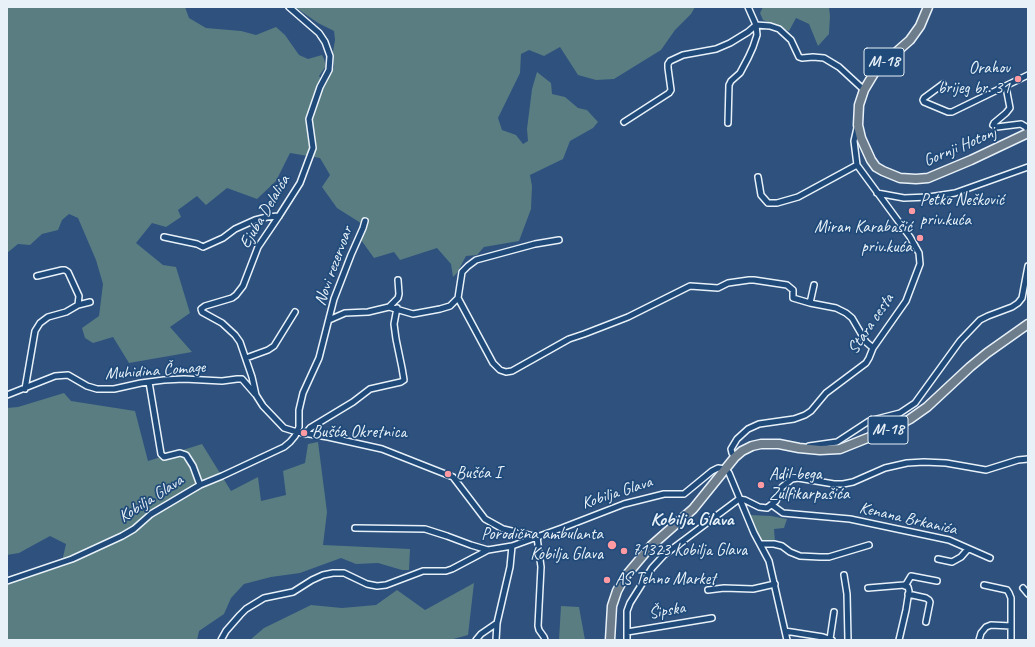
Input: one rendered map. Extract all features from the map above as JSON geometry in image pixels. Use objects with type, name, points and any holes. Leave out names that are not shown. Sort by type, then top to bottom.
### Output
[{"type":"main road","name":"Gornji Hotonj","points":[[928,7],[920,26],[910,40],[876,70],[864,90],[859,105],[858,126],[864,145],[876,167],[900,178],[928,178],[971,160],[1028,132]]},
{"type":"main road","name":"M-18","points":[[610,640],[612,606],[617,591],[624,578],[651,546],[693,509],[725,469],[742,451],[761,444],[779,444],[820,450],[840,448],[895,427],[927,407],[987,353],[1028,324]]},
{"type":"street","name":"Ejuba Delalića","points":[[289,7],[319,33],[325,42],[330,56],[329,70],[320,87],[309,119],[313,148],[300,183],[258,247],[243,286],[236,295],[227,300],[205,306],[201,309],[204,314],[222,324],[235,335],[240,342],[246,358],[256,395],[263,406],[284,428],[297,432]]},
{"type":"street","points":[[728,123],[729,85],[731,81],[740,73],[751,52],[757,35],[756,25],[748,7]]},
{"type":"street","points":[[624,122],[671,90],[668,68],[670,61],[690,54],[716,49],[730,43],[748,32],[756,25],[770,26],[779,29],[791,40],[799,57],[824,58],[839,66],[864,90]]},
{"type":"street","points":[[943,84],[923,100],[924,102],[948,112],[952,112],[1028,76]]},
{"type":"street","points":[[1006,86],[1010,108],[993,125],[997,127],[1021,124],[1026,127],[1028,132]]},
{"type":"street","name":"Stara cesta","points":[[736,457],[732,453],[731,449],[737,439],[748,429],[759,424],[794,419],[805,415],[811,411],[826,393],[866,363],[873,348],[906,301],[920,264],[919,253],[910,237],[857,165],[854,141],[858,126]]},
{"type":"street","points":[[758,177],[761,195],[768,203],[777,203],[798,197],[857,165]]},
{"type":"street","points":[[877,193],[904,198],[929,197],[955,192],[1028,167]]},
{"type":"street","points":[[164,237],[197,244],[203,248],[223,238],[235,229],[254,220],[279,216]]},
{"type":"street","name":"Novi rezervoar","points":[[297,432],[299,427],[299,410],[303,393],[319,358],[334,300],[350,255],[365,221]]},
{"type":"street","points":[[559,240],[535,244],[476,260],[462,272],[458,298],[493,363],[500,370],[506,372],[512,371],[569,339],[628,317],[690,286],[718,288],[728,283],[749,280],[787,285],[793,290],[793,298],[818,306],[836,308],[846,313],[854,321],[866,342],[873,348]]},
{"type":"street","points":[[799,448],[837,442],[869,420],[900,413],[908,408],[915,402],[960,341],[980,320],[1012,307],[1018,303],[1022,298],[1028,266]]},
{"type":"street","points":[[37,276],[62,270],[68,272],[79,296],[78,305]]},
{"type":"street","points":[[389,307],[398,298],[398,280]]},
{"type":"street","points":[[810,303],[814,285]]},
{"type":"street","name":"Novi rezervoar","points":[[329,320],[345,313],[368,312],[389,307],[397,308],[413,314],[450,306],[458,298]]},
{"type":"street","points":[[25,389],[35,331],[40,323],[48,317],[66,312],[78,305],[90,302]]},
{"type":"street","points":[[305,434],[310,428],[353,402],[370,389],[404,380],[396,339],[395,316],[397,308]]},
{"type":"street","points":[[246,358],[268,350],[274,346],[296,312]]},
{"type":"street","name":"Muhidina Čomage","points":[[7,396],[55,376],[68,375],[87,386],[97,389],[114,389],[149,382],[184,379],[222,381],[242,379],[256,395]]},
{"type":"street","points":[[149,382],[161,454],[164,457],[180,453],[186,455],[193,466],[200,485]]},
{"type":"street","points":[[297,432],[382,449],[453,477],[485,519],[503,529],[537,537],[541,567],[538,626],[545,640]]},
{"type":"street","name":"Kobilja Glava","points":[[7,581],[72,559],[122,536],[134,529],[151,514],[200,485],[284,447],[290,442],[297,432]]},
{"type":"street","points":[[739,499],[745,500],[759,507],[767,508],[776,501],[782,487],[792,479],[798,478],[843,484],[852,482],[885,468],[907,463],[946,463],[986,470],[1028,458]]},
{"type":"street","name":"Kobilja Glava","points":[[221,640],[226,631],[240,615],[264,598],[293,592],[323,575],[344,573],[367,584],[377,586],[386,585],[423,571],[446,571],[488,550],[512,546],[624,504],[664,494],[684,494],[712,471],[718,468],[725,469]]},
{"type":"street","points":[[725,469],[729,473],[739,499],[769,561],[787,640]]},
{"type":"street","name":"Šipska","points":[[628,640],[627,611],[630,603],[652,568],[664,555],[739,499]]},
{"type":"street","name":"Kenana Brkanića","points":[[772,505],[783,513],[850,519],[949,540],[990,558]]},
{"type":"street","name":"Kobilja Glava","points":[[355,528],[425,529],[488,550]]},
{"type":"street","points":[[760,544],[774,544],[782,546],[790,552],[800,556],[820,557],[869,545]]},
{"type":"street","points":[[496,640],[497,623],[510,567],[512,546]]},
{"type":"street","name":"Kenana Brkanića","points":[[938,559],[952,562],[961,557],[968,549]]},
{"type":"street","points":[[844,575],[848,594],[848,640]]},
{"type":"street","points":[[905,586],[911,576],[937,581]]},
{"type":"street","points":[[708,590],[724,588],[753,589],[775,584]]},
{"type":"street","points":[[984,585],[1007,590],[1009,593],[1011,598],[1011,640]]},
{"type":"street","points":[[868,588],[905,586]]},
{"type":"street","points":[[899,640],[909,591],[905,586]]},
{"type":"street","points":[[1023,588],[1028,594]]},
{"type":"street","points":[[908,594],[929,600],[930,602],[926,622]]},
{"type":"street","points":[[785,631],[823,637],[831,640],[834,612]]},
{"type":"street","name":"Šipska","points":[[627,632],[712,618]]},
{"type":"street","points":[[476,640],[481,634],[497,623]]},
{"type":"street","points":[[979,640],[981,632],[986,627],[991,625],[1011,626]]},
{"type":"green space","points":[[7,7],[185,7],[189,18],[206,28],[241,31],[256,35],[276,27],[285,35],[299,55],[308,59],[322,55],[326,66],[319,76],[325,84],[334,67],[334,31],[318,23],[295,7],[695,7],[691,14],[675,30],[661,50],[614,79],[596,80],[578,75],[560,47],[544,56],[529,50],[521,54],[520,73],[498,118],[502,130],[516,135],[523,144],[528,141],[527,129],[532,89],[537,72],[551,83],[552,94],[565,97],[578,108],[587,110],[598,122],[593,128],[570,141],[563,159],[530,175],[532,186],[531,209],[519,241],[484,247],[477,255],[466,256],[457,273],[453,277],[451,264],[437,248],[400,260],[394,252],[374,258],[361,240],[367,227],[337,208],[322,187],[330,175],[320,158],[290,153],[276,181],[257,199],[227,188],[206,205],[197,196],[178,210],[181,217],[166,227],[152,223],[136,243],[163,265],[176,267],[190,313],[170,327],[192,352],[129,363],[113,337],[93,343],[85,338],[82,328],[99,316],[103,284],[96,260],[78,218],[69,214],[62,220],[58,230],[42,234],[30,245],[18,244],[7,253]]},
{"type":"green space","points":[[763,7],[829,7],[829,34],[818,46],[809,24],[796,18],[789,31],[763,20],[760,13]]},
{"type":"green space","points":[[64,393],[71,401],[135,411],[148,461],[202,444],[231,491],[258,477],[261,501],[286,495],[283,471],[305,463],[308,444],[318,442],[327,512],[323,545],[410,549],[409,570],[402,570],[378,563],[356,564],[341,558],[300,573],[271,577],[244,584],[231,598],[224,614],[199,631],[197,640],[7,640],[7,585],[19,579],[61,566],[66,544],[50,536],[19,553],[7,555],[7,408],[18,407]]},
{"type":"green space","points":[[747,516],[771,516],[787,519],[784,528],[774,529],[775,542],[763,542],[759,538]]},
{"type":"green space","points":[[474,583],[468,635],[450,640],[250,640],[264,628],[311,605],[342,608],[376,605],[397,590],[425,610]]},
{"type":"green space","points":[[561,606],[579,607],[585,640],[559,640]]},
{"type":"place","name":"Orahov brijeg br. 31","points":[[1018,79]]},
{"type":"place","name":"Petko Nešković priv.kuća","points":[[912,211]]},
{"type":"place","name":"Miran Karabašić priv.kuća","points":[[920,238]]},
{"type":"place","name":"Bušća Okretnica","points":[[304,433]]},
{"type":"place","name":"Bušća I","points":[[448,474]]},
{"type":"place","name":"Adil-bega Zulfikarpašića","points":[[761,485]]},
{"type":"place","name":"Porodična ambulanta Kobilja Glava","points":[[612,545]]},
{"type":"place","name":"71323 Kobilja Glava","points":[[624,551]]},
{"type":"place","name":"AS Tehno Market","points":[[607,580]]},
{"type":"district","name":"Kobilja Glava","points":[[692,520]]}]
